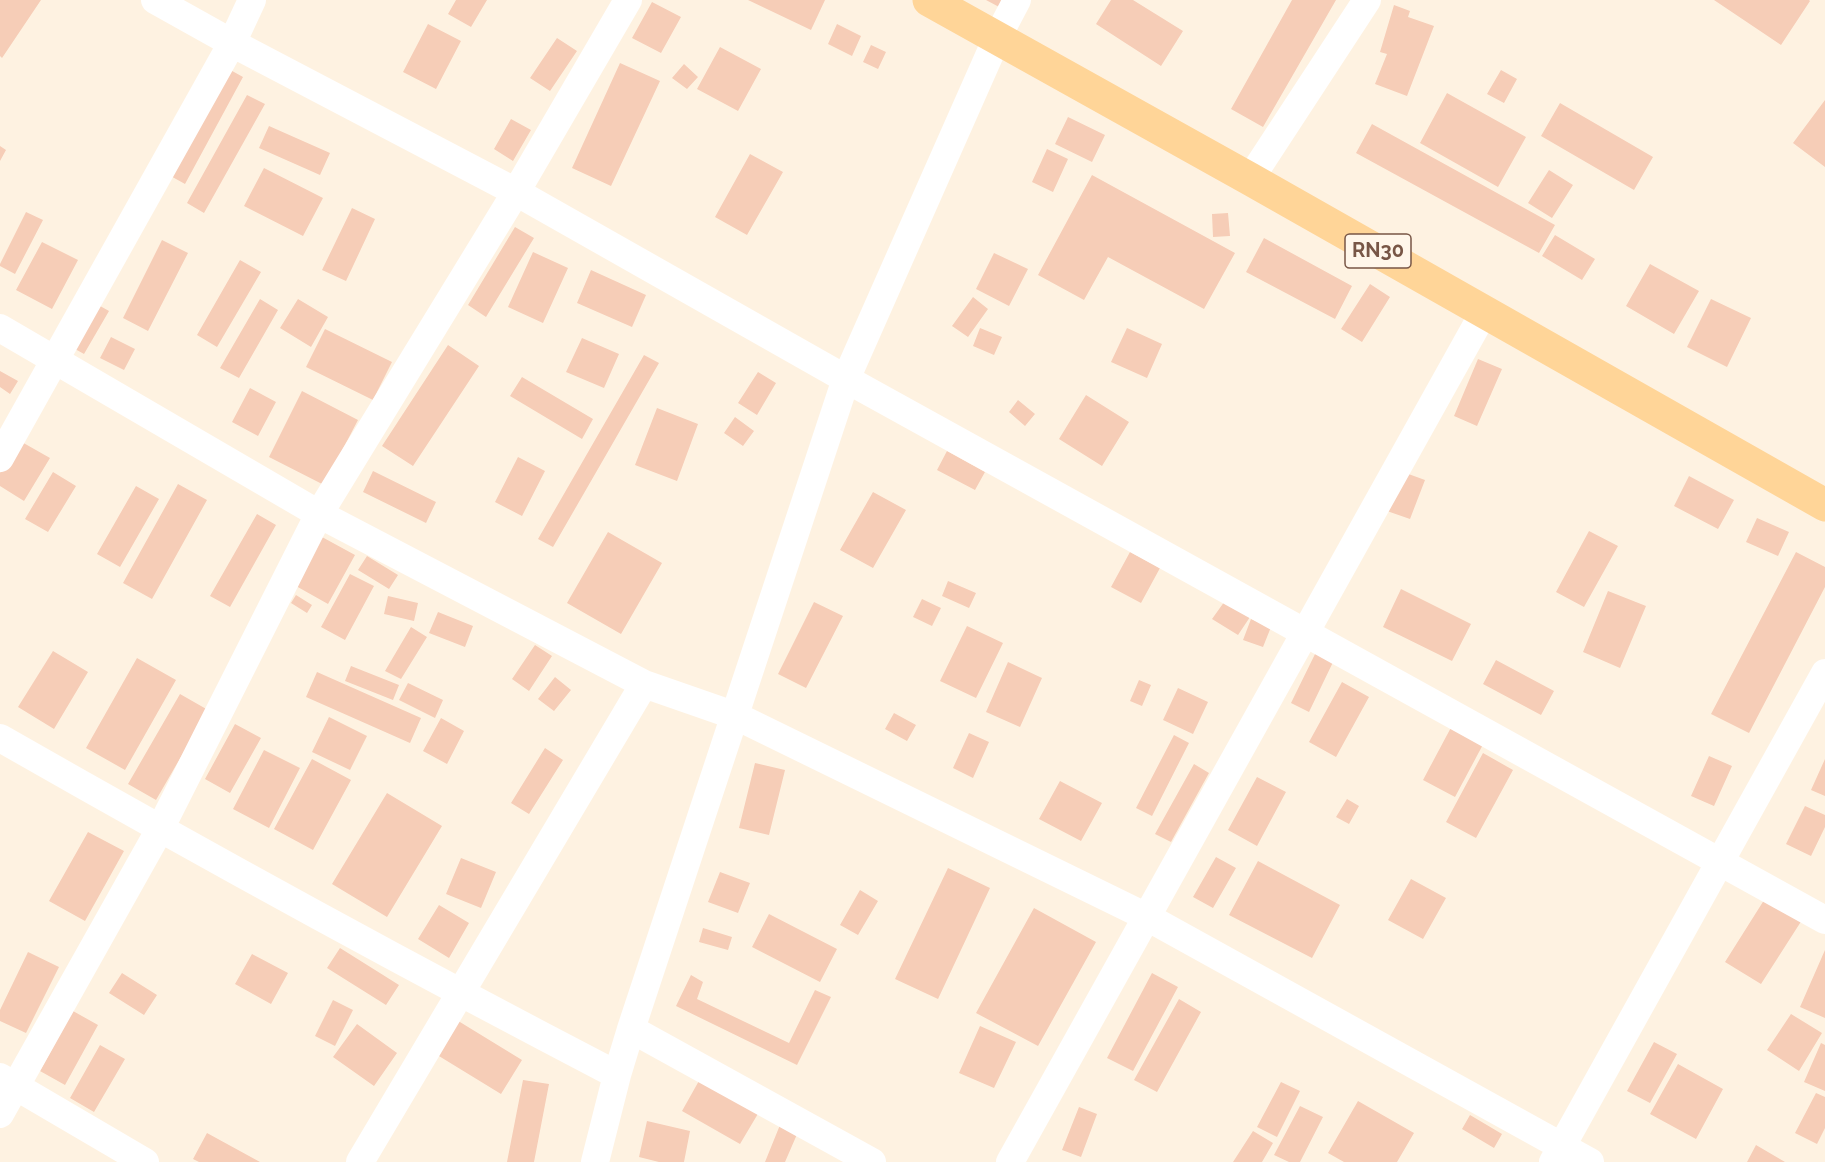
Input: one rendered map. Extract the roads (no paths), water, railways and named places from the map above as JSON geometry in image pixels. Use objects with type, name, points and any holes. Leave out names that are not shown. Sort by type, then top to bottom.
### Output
[{"type":"main road","name":"RN30","points":[[928,0],[1250,178],[1825,505]]},
{"type":"street","points":[[155,0],[232,43],[516,192],[846,380],[1825,920]]},
{"type":"street","points":[[0,458],[232,43],[252,0]]},
{"type":"street","points":[[0,1114],[8,1081],[160,829],[318,514],[516,192],[628,0]]},
{"type":"street","points":[[595,1162],[631,1029],[846,380],[997,38],[1017,0]]},
{"type":"street","points":[[1250,178],[1367,0]]},
{"type":"street","points":[[1010,1162],[1484,312]]},
{"type":"street","points":[[0,328],[318,514],[644,684],[736,716],[1146,917],[1557,1154],[1590,1162]]},
{"type":"street","points":[[1557,1154],[1825,674]]},
{"type":"street","points":[[360,1162],[644,684]]},
{"type":"street","points":[[0,738],[160,829],[459,993],[617,1075]]},
{"type":"street","points":[[631,1029],[872,1162]]},
{"type":"street","points":[[8,1081],[145,1162]]}]
